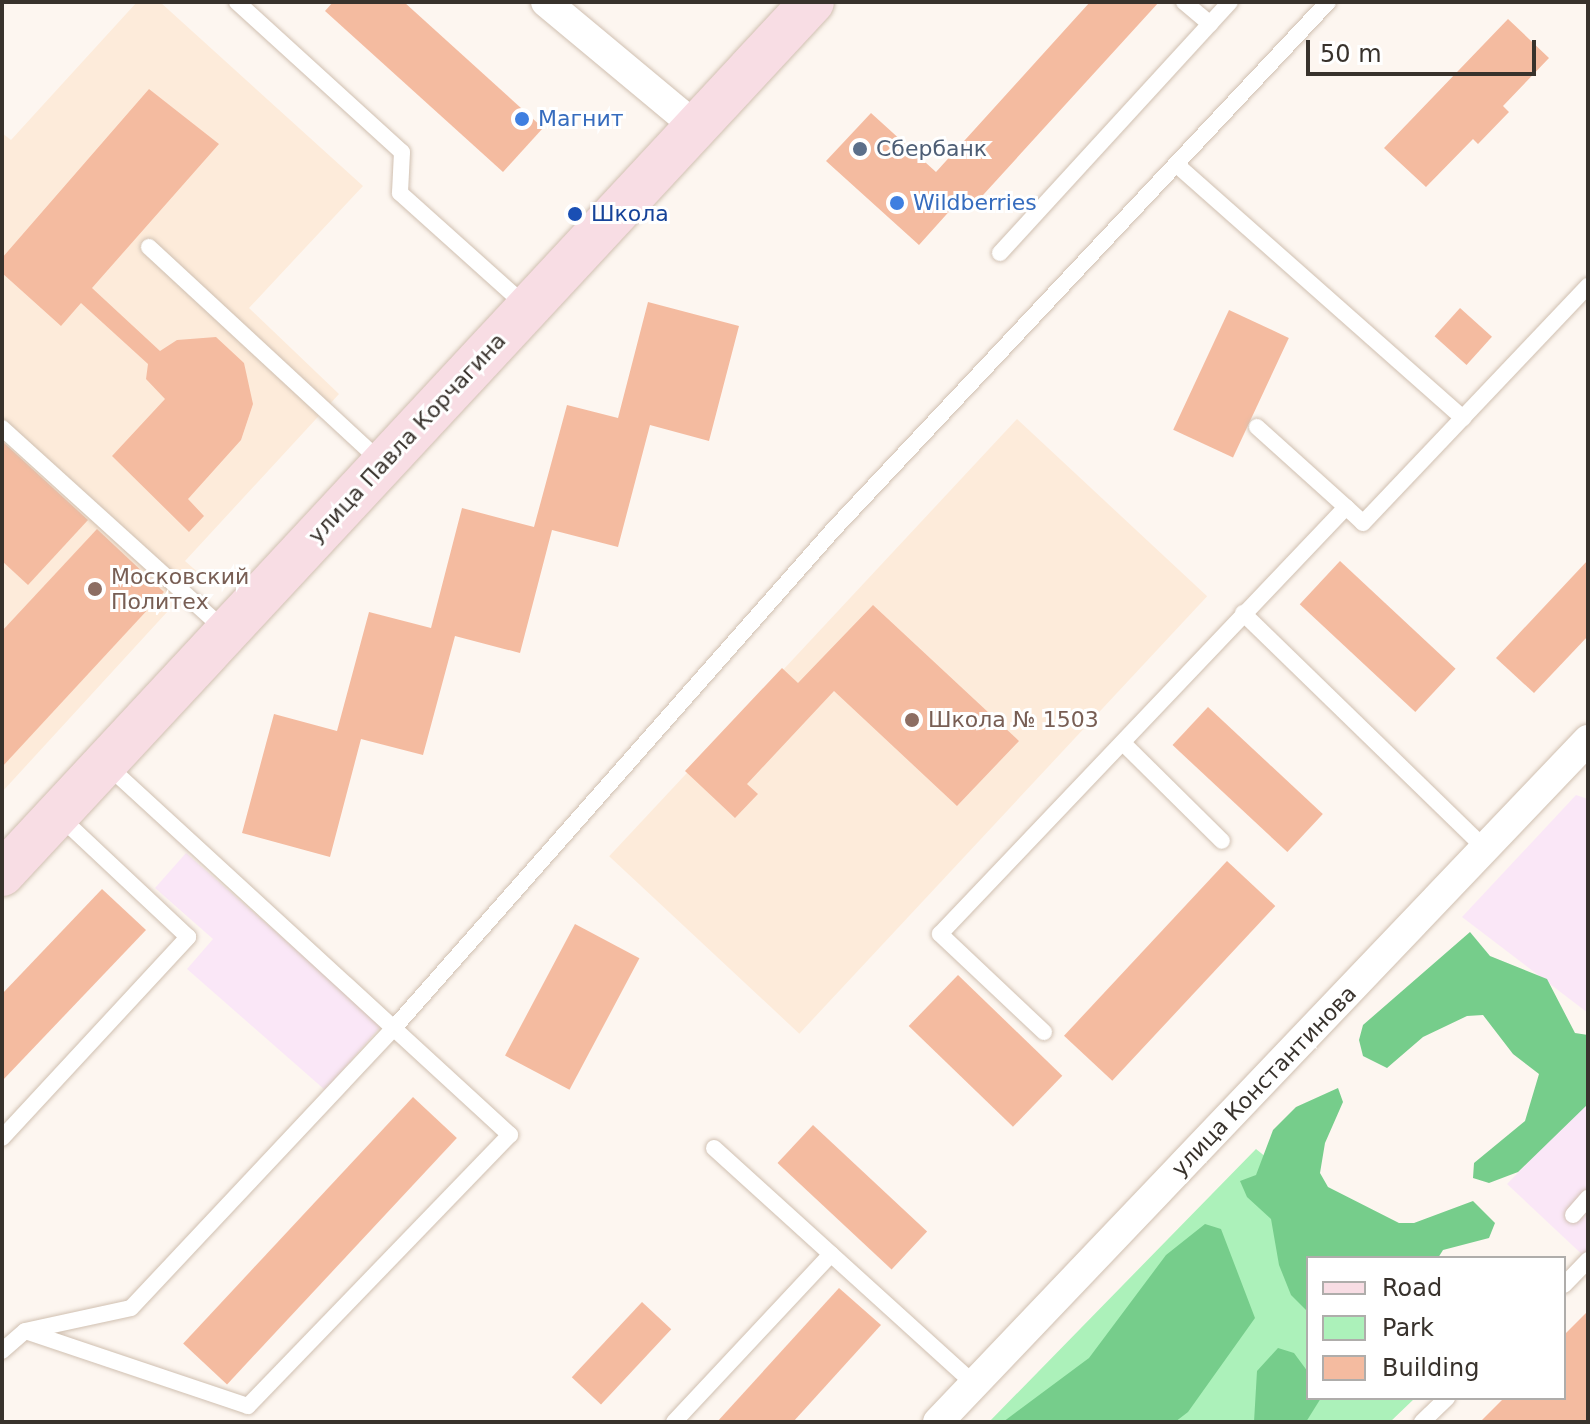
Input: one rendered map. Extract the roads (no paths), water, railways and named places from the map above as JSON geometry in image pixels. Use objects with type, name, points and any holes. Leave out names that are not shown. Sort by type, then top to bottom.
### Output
[{"type":"street","points":[[546,2],[696,127]]},
{"type":"street","name":"улица Павла Корчагина","points":[[2,874],[812,2]]},
{"type":"street","name":"улица Константинова","points":[[938,1422],[1588,740]]},
{"type":"lane","points":[[237,2],[402,152],[400,193],[528,308]]},
{"type":"lane","points":[[1184,2],[1210,24]]},
{"type":"lane","points":[[1000,253],[1230,2]]},
{"type":"lane","points":[[2,1351],[25,1331],[131,1308],[393,1029],[834,529],[1328,2]]},
{"type":"lane","points":[[1177,165],[1463,418]]},
{"type":"lane","points":[[149,247],[384,464]]},
{"type":"lane","points":[[1257,427],[1363,523],[1588,286]]},
{"type":"lane","points":[[2,428],[228,632]]},
{"type":"lane","points":[[1044,1032],[940,934],[1346,507]]},
{"type":"lane","points":[[1243,613],[1486,849]]},
{"type":"lane","points":[[1123,743],[1222,841]]},
{"type":"lane","points":[[25,1331],[248,1406],[510,1135],[105,764]]},
{"type":"lane","points":[[2,1138],[188,937],[57,814]]},
{"type":"lane","points":[[714,1148],[974,1384]]},
{"type":"lane","points":[[1573,1215],[1588,1198]]},
{"type":"lane","points":[[674,1422],[831,1254]]},
{"type":"lane","points":[[1566,1283],[1588,1260]]},
{"type":"lane","points":[[1429,1420],[1445,1400]]},
{"type":"place","name":"Магнит","points":[[522,119]]},
{"type":"place","name":"Сбербанк","points":[[860,149]]},
{"type":"place","name":"Wildberries","points":[[897,203]]},
{"type":"place","name":"Школа","points":[[575,214]]},
{"type":"place","name":"Московский Политех","points":[[95,589]]},
{"type":"place","name":"Школа № 1503","points":[[912,720]]}]
